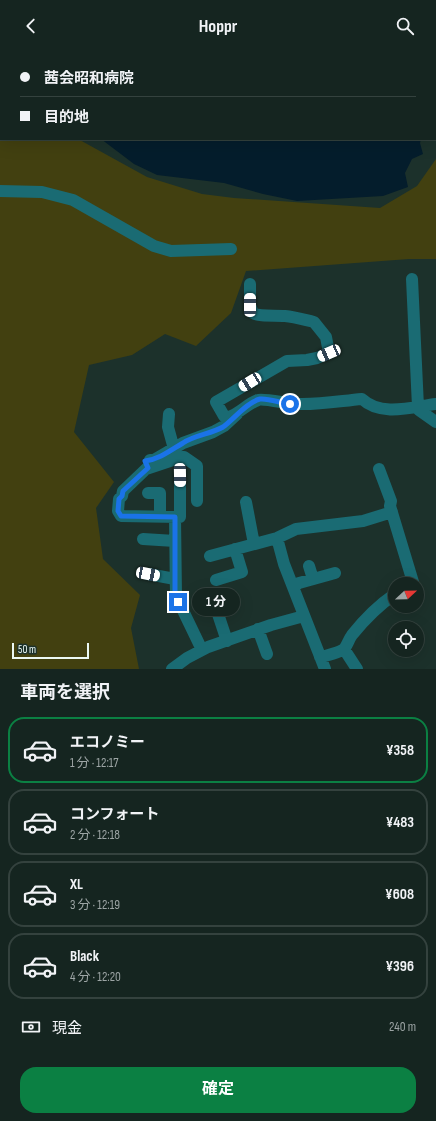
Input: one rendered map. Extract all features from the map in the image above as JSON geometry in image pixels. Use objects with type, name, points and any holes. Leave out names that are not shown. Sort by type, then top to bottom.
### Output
[{"type":"street","points":[[0,191],[42,192],[73,200],[154,246],[171,251],[230,248]]},
{"type":"street","points":[[412,279],[418,407],[419,410],[436,422]]},
{"type":"street","points":[[237,414],[229,417],[224,416],[216,402],[287,361],[307,360],[329,353],[326,337],[314,322],[270,314],[260,316],[253,313],[250,305],[250,284]]},
{"type":"street","points":[[180,475],[180,517],[121,516],[118,511],[119,499],[122,496],[123,491],[147,464],[183,443],[213,432],[224,426],[237,414],[258,400],[265,399],[281,403],[298,404],[362,399],[368,405],[380,409],[418,407],[436,404]]},
{"type":"street","points":[[169,414],[168,427],[174,449]]},
{"type":"street","points":[[147,464],[184,457],[196,466],[197,501]]},
{"type":"street","points":[[379,469],[391,501],[390,506],[412,577]]},
{"type":"street","points":[[148,492],[160,493],[160,516]]},
{"type":"street","points":[[246,502],[254,544]]},
{"type":"street","points":[[210,556],[277,538],[296,529],[347,522],[352,523],[392,512]]},
{"type":"street","points":[[175,517],[175,591],[178,602],[202,650]]},
{"type":"street","points":[[277,538],[293,587],[325,669]]},
{"type":"street","points":[[143,540],[176,541]]},
{"type":"street","points":[[216,580],[242,572],[235,549]]},
{"type":"street","points":[[309,566],[313,579]]},
{"type":"street","points":[[293,587],[313,579],[335,573]]},
{"type":"street","points":[[148,574],[175,579]]},
{"type":"street","points":[[212,596],[227,641]]},
{"type":"street","points":[[320,657],[329,656],[344,649],[351,637],[365,620],[388,600]]},
{"type":"street","points":[[172,669],[202,650],[258,629],[304,616]]},
{"type":"street","points":[[258,629],[267,654]]},
{"type":"street","points":[[344,649],[357,669]]},
{"type":"shaded area","points":[[0,140],[80,140],[147,177],[202,194],[234,198],[380,208],[417,186],[436,159],[436,259],[409,259],[246,271],[231,313],[196,346],[165,334],[132,355],[89,365],[74,432],[114,482],[96,508],[103,559],[140,595],[131,628],[139,669],[0,669]]},
{"type":"water","points":[[102,140],[421,140],[420,143],[423,154],[412,159],[405,173],[408,187],[383,196],[297,201],[263,194],[224,183],[157,175],[134,164]]},
{"type":"route","points":[[178,602],[175,591],[175,517],[121,516],[118,511],[119,499],[123,494],[123,491],[148,468],[145,461],[154,460],[188,440],[213,432],[224,426],[237,414],[258,400],[265,399],[290,404]]}]
